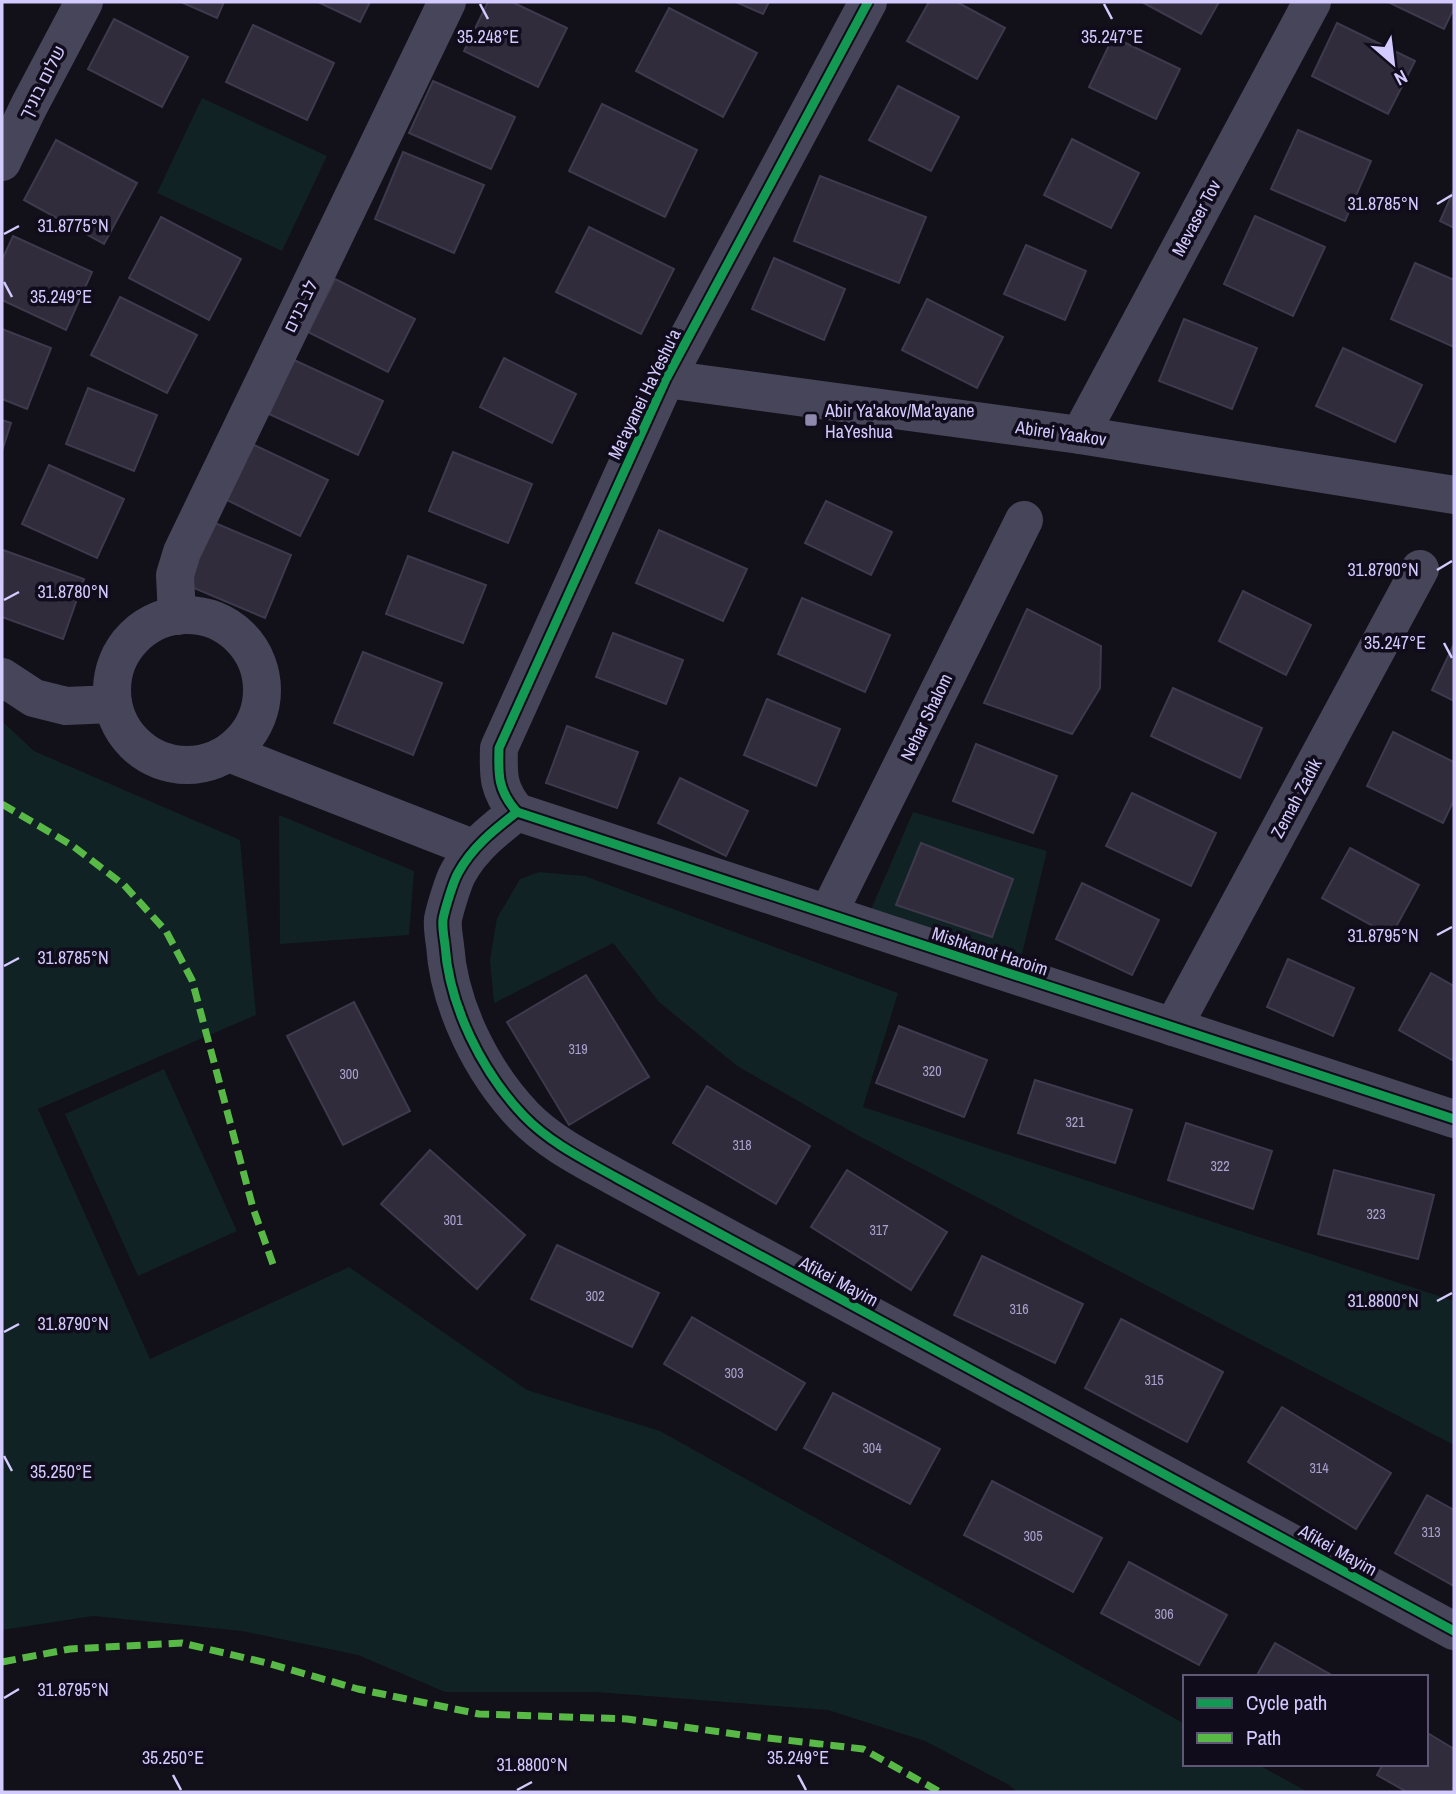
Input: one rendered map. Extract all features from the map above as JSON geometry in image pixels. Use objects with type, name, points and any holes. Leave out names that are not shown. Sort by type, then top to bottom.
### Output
[{"type":"street","name":"שלום בוניך","points":[[2,162],[84,2]]},
{"type":"street","name":"לב בנים","points":[[177,616],[175,575],[182,552],[447,2]]},
{"type":"street","name":"Ma'ayanei HaYeshu'a","points":[[517,812],[507,802],[498,776],[499,748],[666,379],[868,2]]},
{"type":"street","name":"Mevaser Tov","points":[[1080,435],[1312,2]]},
{"type":"street","name":"Abirei Yaakov","points":[[666,379],[1080,435],[1454,495]]},
{"type":"street","name":"Nehar Shalom","points":[[828,914],[1024,520]]},
{"type":"street","name":"Zemah Zadik","points":[[1173,1027],[1420,569]]},
{"type":"street","points":[[190,614],[216,620],[238,634],[257,659],[263,685],[260,711],[248,735],[229,753],[214,761],[188,766],[162,761],[139,748],[122,728],[113,704],[113,678],[121,653],[138,633],[164,618],[177,616],[190,614]]},
{"type":"street","points":[[2,677],[34,698],[66,706],[113,704]]},
{"type":"street","points":[[229,753],[475,849]]},
{"type":"street","name":"Afikei Mayim","points":[[517,812],[481,841],[457,874],[443,919],[446,959],[456,1003],[476,1046],[501,1089],[526,1118],[559,1145],[1454,1631]]},
{"type":"street","name":"Mishkanot Haroim","points":[[517,812],[1454,1119]]},
{"type":"shaded area","points":[[202,98],[327,156],[282,251],[157,193]]},
{"type":"shaded area","points":[[2,721],[34,751],[240,840],[256,1015],[38,1109],[150,1359],[349,1267],[527,1390],[660,1431],[1183,1723],[1183,1766],[1261,1766],[1308,1792],[1017,1792],[1009,1785],[925,1741],[828,1710],[596,1692],[445,1692],[358,1655],[242,1631],[93,1616],[2,1630]]},
{"type":"shaded area","points":[[913,812],[1047,851],[1022,954],[869,914]]},
{"type":"shaded area","points":[[279,815],[414,871],[409,935],[280,944]]},
{"type":"shaded area","points":[[539,872],[585,876],[898,993],[863,1107],[1454,1301],[1454,1445],[859,1136],[737,1066],[659,1002],[613,943],[494,1003],[490,960],[497,918],[520,879]]},
{"type":"shaded area","points":[[164,1069],[237,1231],[138,1276],[65,1114]]},
{"type":"building","points":[[181,2],[224,2],[217,18]]},
{"type":"building","points":[[318,2],[370,2],[360,22]]},
{"type":"building","points":[[488,2],[512,2],[567,28],[538,87],[464,51]]},
{"type":"building","points":[[736,2],[769,2],[763,14]]},
{"type":"building","points":[[929,2],[957,2],[1005,28],[977,79],[907,41]]},
{"type":"building","points":[[1142,2],[1219,2],[1201,34]]},
{"type":"building","points":[[1388,2],[1454,2],[1454,8],[1444,29]]},
{"type":"building","points":[[669,8],[757,53],[723,117],[636,71]]},
{"type":"building","points":[[114,19],[188,57],[162,107],[88,69]]},
{"type":"building","points":[[1337,23],[1415,61],[1388,114],[1312,76]]},
{"type":"building","points":[[253,25],[334,63],[307,120],[226,82]]},
{"type":"building","points":[[1113,37],[1180,69],[1156,119],[1089,87]]},
{"type":"building","points":[[433,81],[515,117],[491,169],[409,133]]},
{"type":"building","points":[[898,86],[959,117],[931,171],[869,140]]},
{"type":"building","points":[[602,104],[697,150],[665,217],[569,171]]},
{"type":"building","points":[[1298,130],[1371,161],[1345,221],[1271,189]]},
{"type":"building","points":[[1072,139],[1139,173],[1111,228],[1044,195]]},
{"type":"building","points":[[56,140],[137,183],[104,244],[24,200]]},
{"type":"building","points":[[403,152],[484,185],[454,253],[375,219]]},
{"type":"building","points":[[820,176],[926,217],[899,283],[794,241]]},
{"type":"building","points":[[1454,190],[1454,228],[1440,221]]},
{"type":"building","points":[[1255,216],[1325,247],[1293,316],[1224,284]]},
{"type":"building","points":[[161,217],[241,259],[209,320],[129,278]]},
{"type":"building","points":[[589,227],[674,269],[641,334],[556,292]]},
{"type":"building","points":[[13,236],[92,272],[66,330],[2,300],[2,260]]},
{"type":"building","points":[[1026,245],[1086,271],[1065,320],[1004,294]]},
{"type":"building","points":[[774,258],[845,289],[824,340],[752,309]]},
{"type":"building","points":[[1415,263],[1454,280],[1454,347],[1391,319]]},
{"type":"building","points":[[335,279],[415,319],[388,372],[308,332]]},
{"type":"building","points":[[120,297],[197,335],[167,393],[91,355]]},
{"type":"building","points":[[927,299],[1003,337],[977,388],[902,350]]},
{"type":"building","points":[[1184,319],[1257,348],[1232,409],[1159,381]]},
{"type":"building","points":[[2,329],[51,348],[27,409],[2,399]]},
{"type":"building","points":[[1343,348],[1422,385],[1395,442],[1316,406]]},
{"type":"building","points":[[504,358],[576,394],[552,443],[480,407]]},
{"type":"building","points":[[294,360],[383,401],[358,455],[269,414]]},
{"type":"building","points":[[88,388],[157,415],[134,471],[66,444]]},
{"type":"building","points":[[2,420],[11,423],[2,451]]},
{"type":"building","points":[[250,443],[328,480],[300,536],[223,498]]},
{"type":"building","points":[[453,452],[532,484],[508,543],[429,511]]},
{"type":"building","points":[[49,465],[124,499],[97,558],[22,524]]},
{"type":"building","points":[[826,501],[892,532],[871,575],[805,543]]},
{"type":"building","points":[[208,520],[291,555],[265,618],[182,583]]},
{"type":"building","points":[[659,530],[747,569],[723,621],[636,583]]},
{"type":"building","points":[[3,550],[84,579],[63,639],[2,617]]},
{"type":"building","points":[[408,556],[486,585],[463,643],[386,614]]},
{"type":"building","points":[[1243,591],[1311,625],[1286,675],[1219,641]]},
{"type":"building","points":[[802,598],[890,635],[865,692],[778,654]]},
{"type":"building","points":[[1027,609],[1101,646],[1100,688],[1072,734],[984,703]]},
{"type":"building","points":[[613,633],[683,660],[666,704],[596,677]]},
{"type":"building","points":[[1454,644],[1454,701],[1432,690]]},
{"type":"building","points":[[363,652],[442,683],[413,755],[334,723]]},
{"type":"building","points":[[1173,688],[1262,728],[1240,778],[1151,736]]},
{"type":"building","points":[[767,699],[840,729],[816,786],[744,755]]},
{"type":"building","points":[[567,726],[638,752],[617,808],[546,783]]},
{"type":"building","points":[[1393,732],[1454,762],[1454,800],[1443,823],[1367,786]]},
{"type":"building","points":[[976,744],[1057,776],[1033,833],[953,801]]},
{"type":"building","points":[[680,778],[748,811],[726,856],[658,823]]},
{"type":"building","points":[[1132,793],[1216,833],[1191,886],[1106,846]]},
{"type":"building","points":[[921,843],[1013,879],[992,937],[896,905]]},
{"type":"building","points":[[1350,848],[1419,885],[1391,936],[1322,898]]},
{"type":"building","points":[[1082,883],[1159,920],[1132,975],[1056,939]]},
{"type":"building","points":[[1288,959],[1354,988],[1333,1036],[1267,1007]]},
{"type":"building","points":[[1431,973],[1454,986],[1454,1061],[1399,1030]]},
{"type":"building","points":[[586,975],[649,1077],[569,1125],[507,1022]]},
{"type":"building","points":[[354,1002],[410,1111],[343,1145],[287,1036]]},
{"type":"building","points":[[899,1026],[987,1060],[964,1117],[876,1083]]},
{"type":"building","points":[[1035,1080],[1132,1110],[1115,1163],[1018,1133]]},
{"type":"building","points":[[707,1086],[810,1146],[776,1204],[673,1143]]},
{"type":"building","points":[[1186,1123],[1272,1151],[1253,1209],[1168,1180]]},
{"type":"building","points":[[430,1150],[525,1235],[477,1289],[381,1204]]},
{"type":"building","points":[[847,1170],[947,1232],[911,1290],[811,1227]]},
{"type":"building","points":[[1334,1170],[1434,1195],[1418,1259],[1318,1234]]},
{"type":"building","points":[[557,1245],[659,1293],[632,1347],[531,1299]]},
{"type":"building","points":[[982,1256],[1083,1304],[1055,1363],[954,1315]]},
{"type":"building","points":[[692,1317],[805,1383],[776,1430],[664,1364]]},
{"type":"building","points":[[1121,1319],[1223,1372],[1187,1442],[1085,1388]]},
{"type":"building","points":[[833,1393],[940,1449],[910,1504],[804,1448]]},
{"type":"building","points":[[1282,1407],[1391,1473],[1356,1529],[1248,1462]]},
{"type":"building","points":[[992,1481],[1102,1538],[1073,1592],[964,1535]]},
{"type":"building","points":[[1427,1495],[1454,1510],[1454,1586],[1395,1553]]},
{"type":"building","points":[[1129,1562],[1227,1615],[1199,1665],[1101,1613]]},
{"type":"building","points":[[1275,1643],[1331,1675],[1257,1675]]},
{"type":"building","points":[[1428,1733],[1454,1749],[1454,1792],[1407,1792],[1377,1775],[1382,1766],[1428,1766]]},
{"type":"marked path","points":[[2,804],[73,846],[124,885],[166,931],[192,980],[253,1208],[274,1267]]},
{"type":"marked path","points":[[2,1662],[70,1649],[182,1643],[267,1663],[358,1689],[479,1714],[627,1719],[863,1749],[940,1792]]},
{"type":"cycle path","points":[[868,2],[666,379],[499,748],[499,775],[506,797],[517,812],[1454,1119]]},
{"type":"cycle path","points":[[517,812],[484,840],[464,864],[449,896],[443,929],[453,991],[470,1037],[494,1079],[534,1126],[568,1150],[617,1178],[1454,1631]]},
{"type":"place","name":"Abir Ya'akov/Ma'ayane HaYeshua","points":[[811,420]]}]
